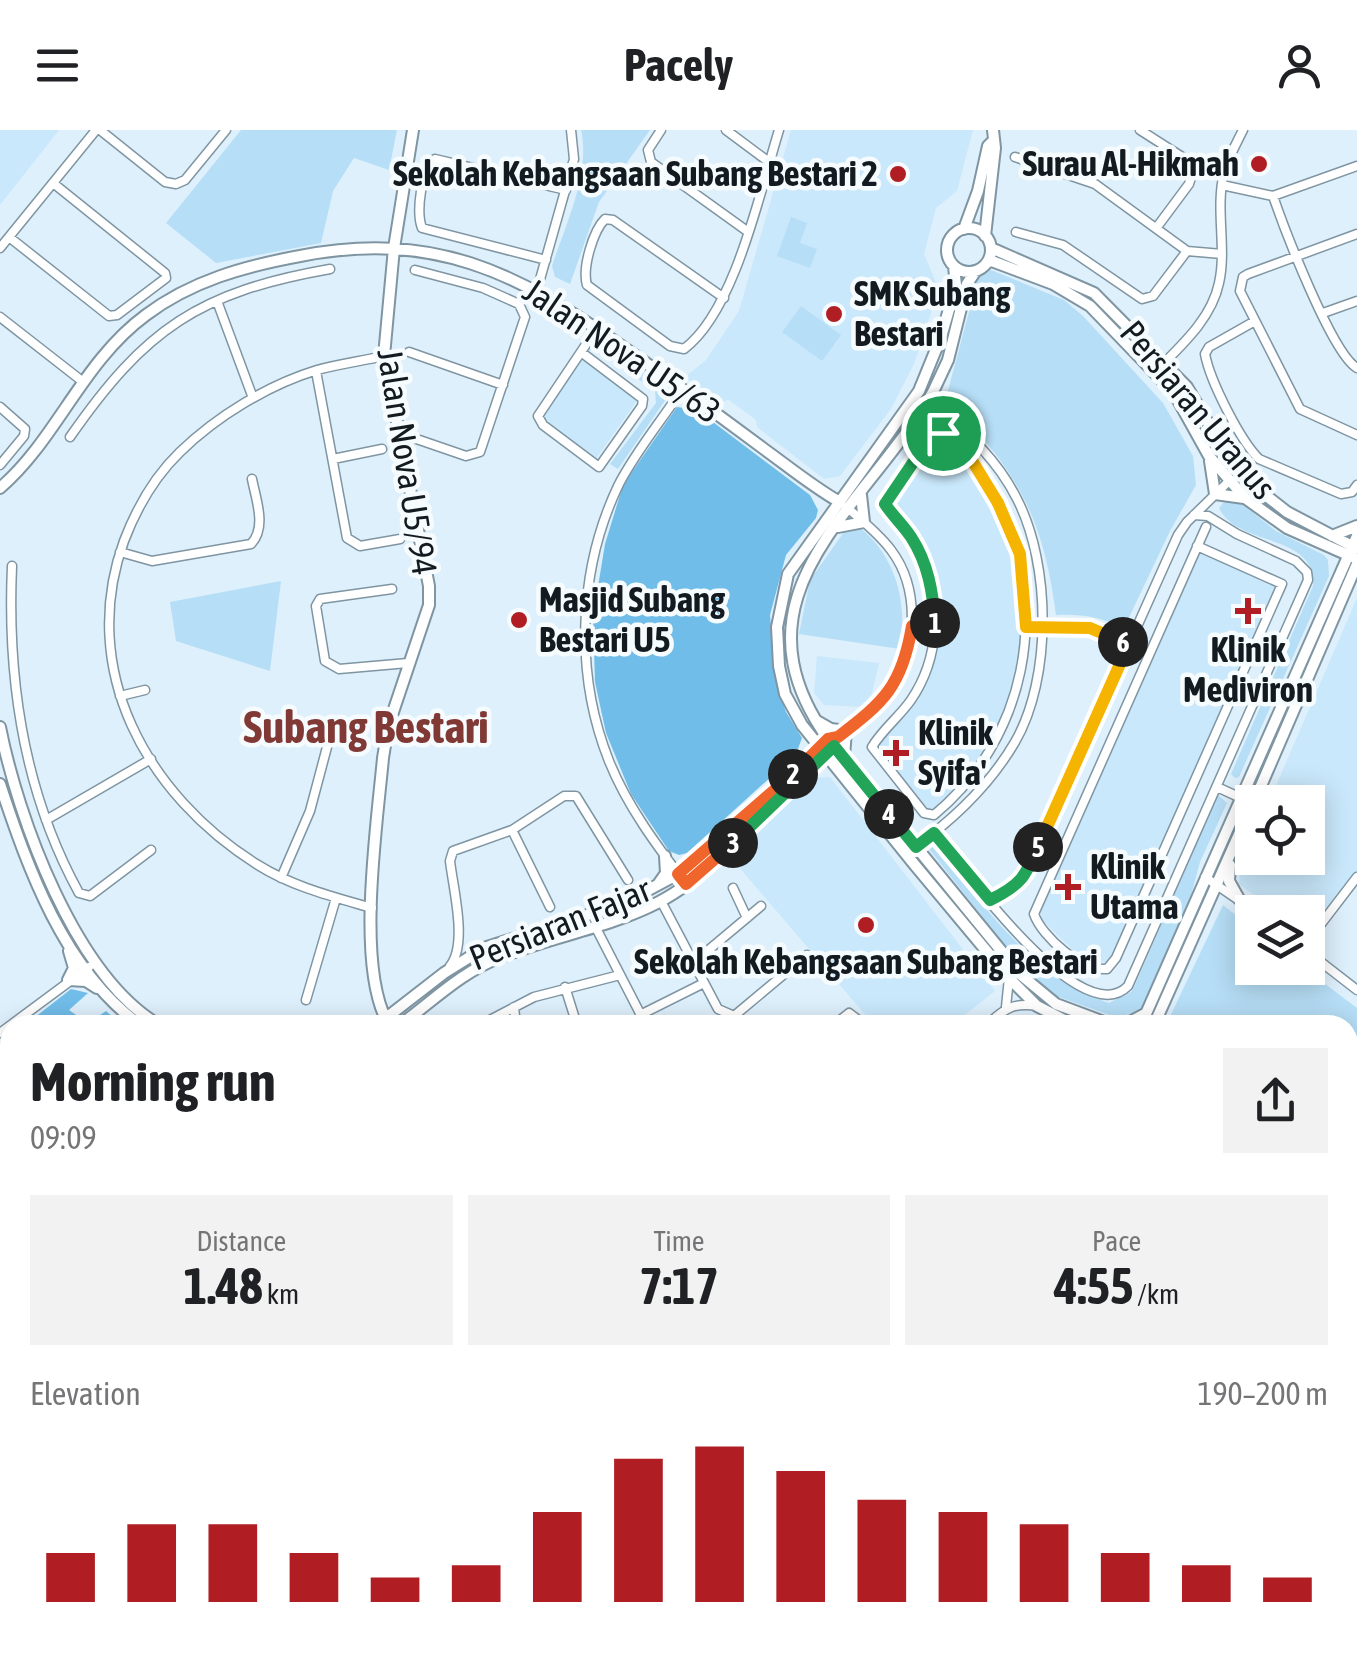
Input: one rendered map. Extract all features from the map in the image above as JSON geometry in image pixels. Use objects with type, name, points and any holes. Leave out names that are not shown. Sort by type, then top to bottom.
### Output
[{"type":"street","points":[[0,248],[98,130],[164,182],[176,184],[185,180],[222,134],[209,130]]},
{"type":"street","name":"Jalan Nova U5/94","points":[[380,998],[372,956],[372,908],[382,758],[408,663],[430,605],[384,356],[396,224],[413,130]]},
{"type":"street","points":[[536,290],[574,159],[571,130]]},
{"type":"street","points":[[661,130],[648,150],[651,162],[747,231]]},
{"type":"street","points":[[726,130],[769,162]]},
{"type":"street","points":[[724,298],[614,220],[601,221],[584,275],[587,284],[670,346],[684,350],[704,330],[724,298],[779,130]]},
{"type":"street","points":[[1140,130],[1188,160],[1193,170],[1189,184],[1157,228]]},
{"type":"street","points":[[1155,371],[1196,329],[1219,283],[1222,185],[1230,155],[1243,130]]},
{"type":"street","points":[[964,229],[993,136]]},
{"type":"street","points":[[993,136],[996,148],[985,236],[990,254],[968,284],[948,360],[934,392],[802,580],[790,628],[791,662],[796,683],[816,720],[916,847],[1038,992],[1085,1015]]},
{"type":"street","points":[[1015,157],[1095,184],[1187,251],[1222,254]]},
{"type":"street","points":[[546,260],[422,228],[418,218],[426,168],[435,159],[566,190]]},
{"type":"street","points":[[1222,185],[1273,196],[1357,166]]},
{"type":"street","points":[[9,237],[110,316],[117,315],[163,281],[165,273],[53,183]]},
{"type":"street","points":[[1273,196],[1296,258],[1343,356],[1357,368]]},
{"type":"street","points":[[396,224],[422,251],[405,257],[391,270],[370,246],[387,237],[396,224]]},
{"type":"street","points":[[807,766],[810,736],[786,694],[779,666],[777,627],[788,574],[918,391],[956,285],[947,248],[952,236],[973,229],[985,236]]},
{"type":"street","points":[[1016,232],[1062,244],[1142,299],[1154,296],[1187,251]]},
{"type":"street","points":[[1357,234],[1243,277],[1240,291],[1300,410],[1357,435]]},
{"type":"street","name":"Jalan Nova U5/63","points":[[0,488],[27,460],[82,380],[120,338],[170,298],[205,281],[268,262],[370,246],[422,251],[468,262],[536,290],[683,388],[838,501]]},
{"type":"street","name":"Persiaran Uranus","points":[[990,254],[1094,293],[1187,387],[1224,450],[1273,502],[1328,541]]},
{"type":"street","name":"Persiaran Uranus","points":[[990,254],[1074,294],[1090,306],[1174,393],[1209,456],[1245,498],[1287,528],[1355,552]]},
{"type":"street","points":[[954,267],[975,272]]},
{"type":"street","points":[[70,436],[106,386],[138,351],[177,322],[217,301],[271,282],[330,269]]},
{"type":"street","points":[[398,433],[475,456],[484,447],[524,317],[523,308],[483,288],[415,270]]},
{"type":"street","points":[[217,301],[253,398]]},
{"type":"street","points":[[1323,313],[1357,301]]},
{"type":"street","points":[[0,317],[82,380]]},
{"type":"street","points":[[1254,321],[1210,347],[1205,354],[1251,450],[1260,459],[1340,494],[1352,492],[1357,485]]},
{"type":"street","points":[[581,352],[643,399],[599,467],[538,420],[539,412],[597,328]]},
{"type":"street","points":[[409,352],[503,385]]},
{"type":"street","points":[[372,908],[282,878],[255,864],[181,799],[151,758],[120,696],[107,634],[110,587],[120,552],[133,518],[166,467],[199,435],[253,398],[316,371],[384,356]]},
{"type":"street","points":[[316,371],[346,538],[360,546],[400,538]]},
{"type":"street","points":[[682,879],[627,797],[599,733],[587,674],[586,624],[596,549],[620,482],[683,388]]},
{"type":"street","points":[[916,847],[991,776],[1016,741],[1036,686],[1043,626],[1037,560],[1017,499],[983,450],[946,415],[934,392]]},
{"type":"street","points":[[0,407],[24,429],[24,436],[0,465]]},
{"type":"street","points":[[917,419],[946,415]]},
{"type":"street","points":[[943,433],[973,462],[1007,521],[1020,554],[1026,627],[1024,658],[1013,704],[1001,732],[969,782],[934,815],[924,813],[872,748],[920,686],[936,628],[925,566],[912,538],[885,504],[931,436],[943,433]]},
{"type":"street","points":[[333,460],[382,449]]},
{"type":"street","points":[[990,900],[1012,890],[1024,878],[1178,535],[1229,481],[1233,471],[1224,450]]},
{"type":"street","points":[[1209,456],[1214,472],[1214,512],[1219,521]]},
{"type":"street","points":[[120,552],[152,562],[251,544],[260,526],[252,479]]},
{"type":"street","points":[[822,522],[818,490],[852,484]]},
{"type":"street","points":[[861,494],[864,522]]},
{"type":"street","points":[[1215,494],[1245,498]]},
{"type":"street","points":[[413,1015],[474,969],[500,957],[596,928],[661,901],[832,742],[871,712],[895,685],[908,652],[912,626],[904,574],[890,548],[838,501]]},
{"type":"street","points":[[934,833],[1028,945],[1063,977],[1094,996],[1121,993],[1128,986],[1306,589],[1307,572],[1296,561],[1208,516],[1194,516]]},
{"type":"street","points":[[836,528],[864,522]]},
{"type":"street","points":[[1338,592],[1328,541],[1357,526]]},
{"type":"street","points":[[1197,546],[1282,584],[1116,958],[1107,969],[1090,968],[1069,954],[1034,919],[1067,833],[1197,546],[1206,527]]},
{"type":"street","points":[[1261,785],[1355,552]]},
{"type":"street","points":[[12,566],[10,628],[20,729],[46,820],[64,865],[78,893],[84,896],[94,893],[151,850]]},
{"type":"street","points":[[1247,785],[1338,592],[1357,580]]},
{"type":"street","points":[[392,588],[320,599],[316,606],[325,660],[338,669],[408,663]]},
{"type":"street","points":[[912,626],[936,628]]},
{"type":"street","points":[[1026,627],[1090,628],[1129,644]]},
{"type":"street","points":[[1240,680],[1261,690]]},
{"type":"street","points":[[120,696],[145,690]]},
{"type":"street","points":[[816,720],[831,729],[834,766],[1009,978],[1036,1006],[1054,1015]]},
{"type":"street","points":[[0,727],[15,792],[36,852],[111,1000]]},
{"type":"street","points":[[1090,729],[1110,738]]},
{"type":"street","points":[[282,878],[310,811],[331,732]]},
{"type":"street","points":[[810,736],[832,742],[844,758]]},
{"type":"street","points":[[46,820],[151,758]]},
{"type":"street","points":[[807,766],[834,766]]},
{"type":"street","name":"Persiaran Fajar","points":[[391,1015],[444,973],[484,948],[607,910],[682,879],[696,862],[807,766]]},
{"type":"street","points":[[0,784],[20,842],[74,960],[68,980]]},
{"type":"street","points":[[1217,787],[1235,795]]},
{"type":"street","points":[[444,973],[455,960],[459,942],[450,861],[453,850],[512,830],[564,796],[576,796],[628,880]]},
{"type":"street","points":[[1146,1015],[1235,811]]},
{"type":"street","points":[[512,830],[550,907]]},
{"type":"street","points":[[1159,1015],[1235,843]]},
{"type":"street","points":[[1232,849],[1228,881],[1237,895]]},
{"type":"street","points":[[665,856],[680,863],[696,862]]},
{"type":"street","points":[[656,888],[666,872],[665,856]]},
{"type":"street","points":[[1154,872],[1175,882]]},
{"type":"street","points":[[1205,877],[1235,896]]},
{"type":"street","points":[[1325,919],[1357,877]]},
{"type":"street","points":[[733,888],[747,918]]},
{"type":"street","points":[[1206,910],[1221,895],[1235,898]]},
{"type":"street","points":[[306,1000],[336,898]]},
{"type":"street","points":[[661,901],[718,1008],[732,1015]]},
{"type":"street","points":[[693,963],[762,906]]},
{"type":"street","points":[[60,927],[92,966],[146,1015]]},
{"type":"street","points":[[596,928],[640,1015],[704,983]]},
{"type":"street","points":[[459,942],[466,951],[484,948]]},
{"type":"street","points":[[735,1015],[807,955]]},
{"type":"street","points":[[1325,965],[1357,990]]},
{"type":"street","points":[[22,1015],[92,966]]},
{"type":"street","points":[[502,1015],[534,997],[620,975]]},
{"type":"street","points":[[1006,1007],[1009,978]]},
{"type":"street","points":[[68,980],[86,981],[128,1015]]},
{"type":"street","points":[[564,988],[573,1015]]},
{"type":"street","points":[[380,998],[396,1011]]},
{"type":"street","points":[[378,1015],[380,998]]},
{"type":"street","points":[[998,1015],[1016,1004],[1036,1006]]},
{"type":"street","points":[[514,1007],[515,1015]]},
{"type":"street","points":[[1142,1015],[1147,1012]]},
{"type":"shaded area","points":[[0,130],[59,130],[0,205]]},
{"type":"shaded area","points":[[241,130],[397,130],[389,170],[354,158],[333,191],[321,243],[216,263],[166,223]]},
{"type":"shaded area","points":[[581,130],[650,130],[599,202],[570,284],[555,277],[552,266],[580,181]]},
{"type":"shaded area","name":"SMK Subang Bestari","points":[[791,130],[973,130],[957,191],[936,208],[924,254],[939,289],[914,364],[891,409],[840,476],[824,479],[729,400],[721,402],[685,377],[706,360],[739,311]]},
{"type":"shaded area","points":[[791,217],[807,223],[800,243],[817,249],[810,268],[777,256]]},
{"type":"shaded area","points":[[991,270],[1064,300],[1083,316],[1163,403],[1193,456],[1196,485],[1124,628],[1091,617],[1056,615],[1043,549],[1022,496],[991,448],[946,398],[978,278]]},
{"type":"shaded area","points":[[801,306],[841,335],[822,361],[782,332]]},
{"type":"shaded area","points":[[594,342],[601,342],[639,366],[656,381],[666,399],[618,469],[610,464],[656,403],[655,391],[594,347],[588,352]]},
{"type":"shaded area","points":[[582,355],[639,398],[595,460],[543,420],[543,412]]},
{"type":"shaded area","points":[[677,407],[697,410],[810,495],[818,510],[816,518],[786,555],[770,615],[776,683],[786,712],[802,738],[796,754],[687,853],[679,855],[669,851],[631,794],[606,733],[595,682],[593,617],[605,544],[623,485]]},
{"type":"shaded area","points":[[941,438],[973,468],[992,500],[1017,560],[1020,657],[1008,702],[992,738],[965,779],[934,810],[927,809],[876,748],[927,683],[939,639],[935,581],[915,537],[889,503],[933,441]]},
{"type":"shaded area","points":[[1237,500],[1276,531],[1324,555],[1329,576],[1239,777],[1235,778],[1231,774],[1313,586],[1311,569],[1303,557],[1229,521],[1219,508],[1224,502]]},
{"type":"shaded area","points":[[859,527],[882,552],[896,582],[902,615],[900,649],[799,634],[810,580],[846,529]]},
{"type":"shaded area","points":[[1200,553],[1275,586],[1112,955],[1097,963],[1072,949],[1040,918],[1042,909]]},
{"type":"shaded area","points":[[281,581],[270,671],[176,641],[170,602]]},
{"type":"shaded area","points":[[1357,598],[1357,884],[1325,924],[1325,895],[1254,895],[1239,884],[1240,875],[1325,875],[1325,785],[1276,785]]},
{"type":"shaded area","points":[[817,656],[879,663],[872,693],[862,707],[824,705],[814,693]]},
{"type":"shaded area","name":"Sekolah Kebangsaan Subang Bestari","points":[[830,777],[995,991],[965,1015],[865,1015],[732,859],[813,778]]},
{"type":"shaded area","points":[[1218,795],[1227,803],[1200,862],[1190,899],[1141,1009],[1126,1015],[1110,1015],[1045,992],[929,849],[933,843],[1010,936],[1056,976],[1109,1003],[1131,992]]},
{"type":"shaded area","points":[[1223,905],[1235,915],[1235,985],[1325,984],[1357,1008],[1357,1015],[1171,1015]]},
{"type":"shaded area","points":[[71,989],[88,993],[69,1010],[76,1015],[38,1015]]},
{"type":"place","name":"Surau Al-Hikmah","points":[[1259,164]]},
{"type":"place","name":"Sekolah Kebangsaan Subang Bestari 2","points":[[898,174]]},
{"type":"place","name":"SMK Subang Bestari","points":[[834,314]]},
{"type":"place","name":"Klinik Mediviron","points":[[1248,611]]},
{"type":"place","name":"Masjid Subang Bestari U5","points":[[519,620]]},
{"type":"place","name":"Klinik Syifa'","points":[[896,753]]},
{"type":"place","name":"Klinik Utama","points":[[1068,887]]},
{"type":"place","name":"Sekolah Kebangsaan Subang Bestari","points":[[866,925]]},
{"type":"district","name":"Subang Bestari","points":[[366,727]]},
{"type":"route","points":[[943,433],[973,462],[1007,521],[1020,554],[1026,627],[1090,628],[1129,644],[1024,878],[1012,890],[990,900],[934,833],[916,847],[834,746],[686,884],[678,874],[696,862],[828,739],[838,737],[883,701],[902,672],[912,626],[936,628],[925,566],[912,538],[888,509],[885,499],[931,436],[943,433]]}]
